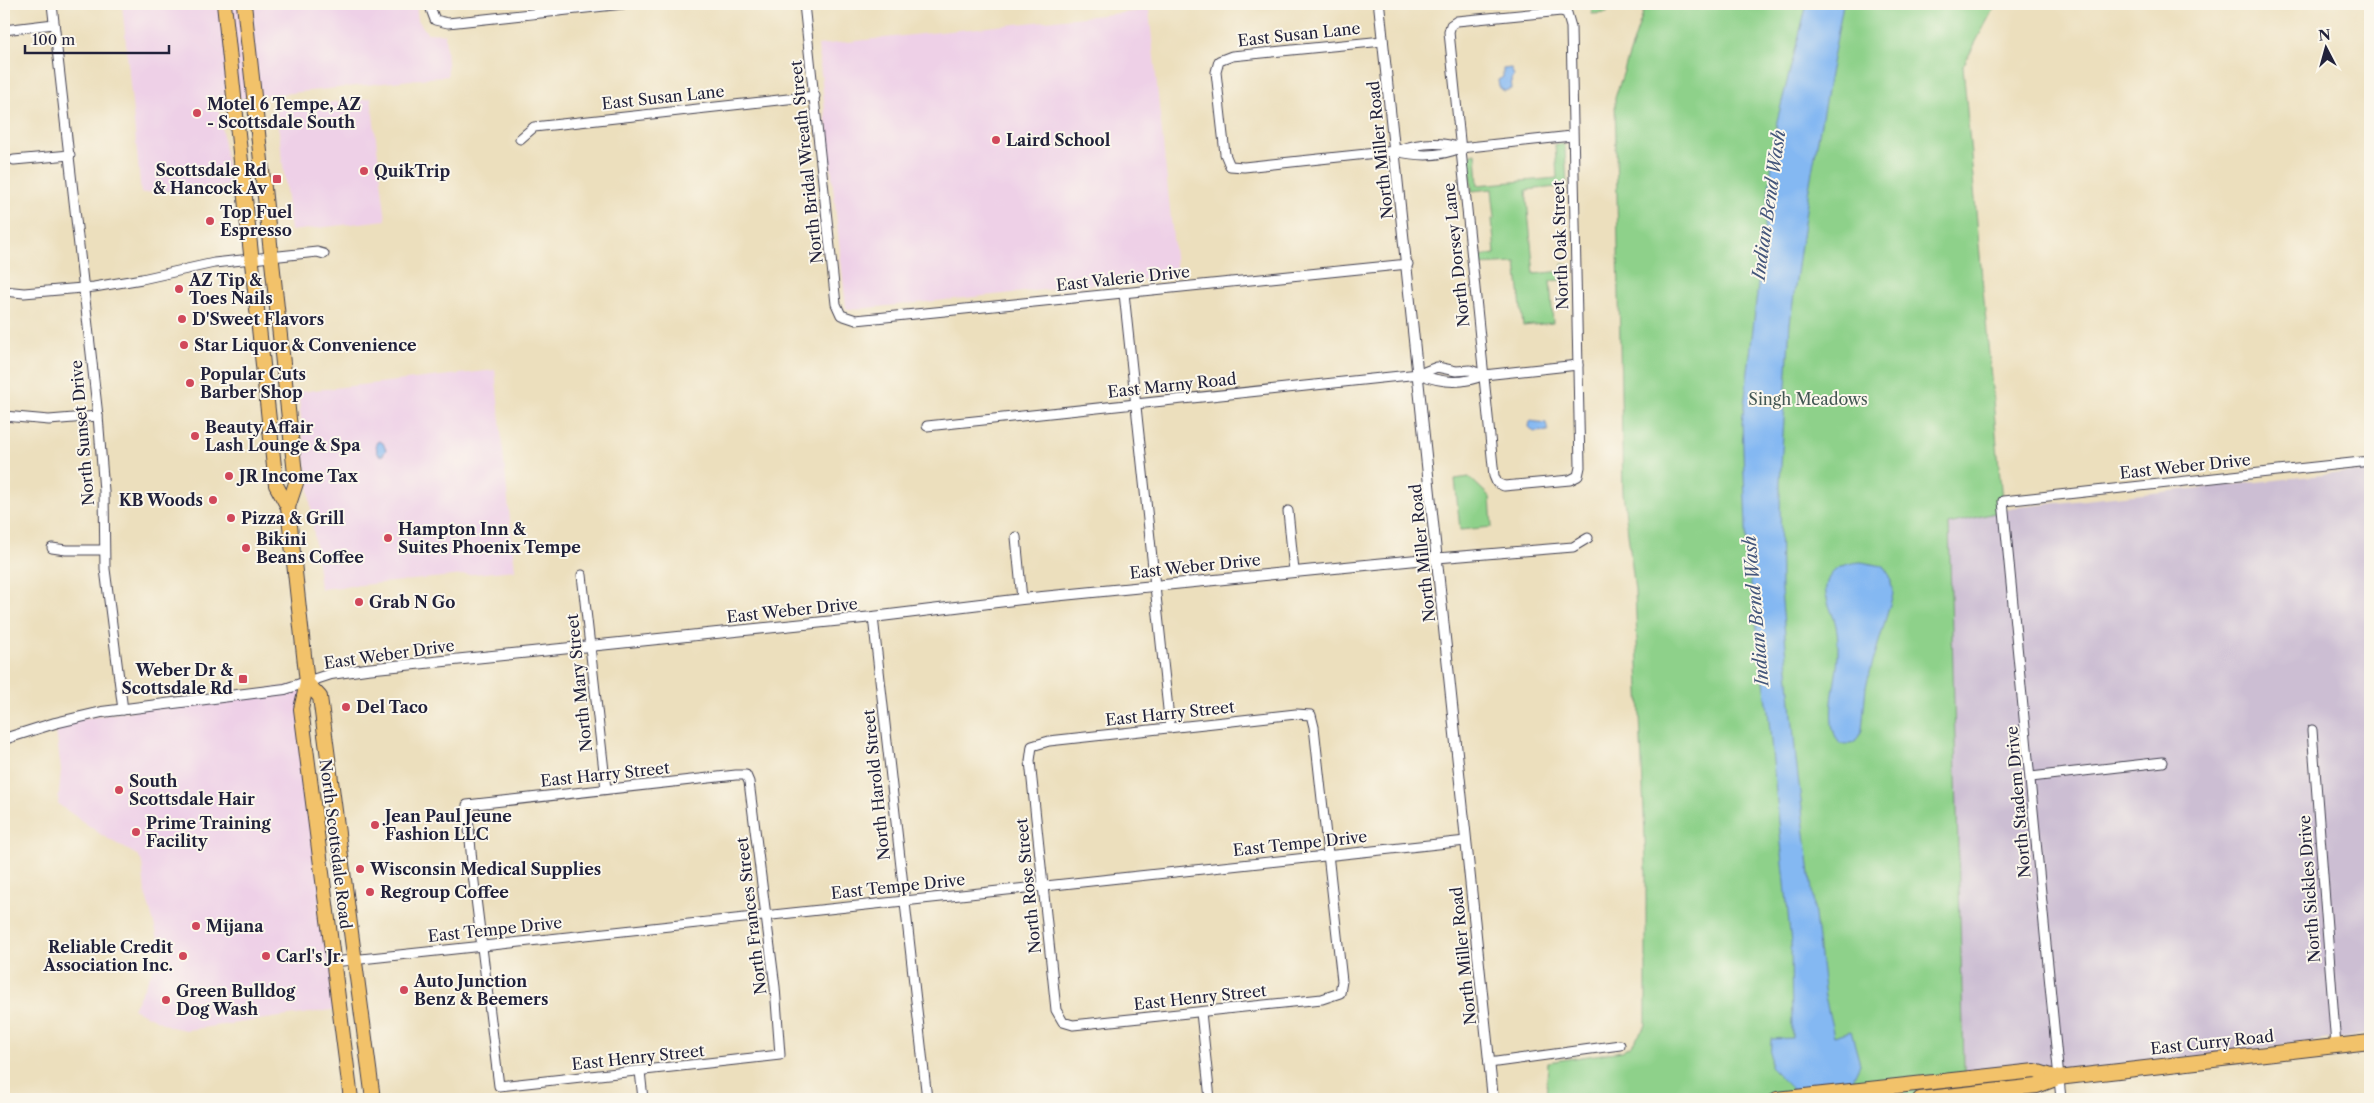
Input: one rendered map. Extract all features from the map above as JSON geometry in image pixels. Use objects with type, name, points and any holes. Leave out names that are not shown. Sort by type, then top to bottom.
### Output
[{"type":"main road","name":"North Scottsdale Road","points":[[224,4],[276,484],[288,507],[307,683],[301,709],[351,1099]]},
{"type":"main road","name":"North Scottsdale Road","points":[[244,4],[296,482],[288,507]]},
{"type":"main road","name":"North Scottsdale Road","points":[[307,683],[320,697],[373,1099]]},
{"type":"main road","name":"East Curry Road","points":[[1920,1099],[2037,1086],[2058,1078],[2370,1042]]},
{"type":"main road","name":"East Curry Road","points":[[1777,1099],[2035,1071],[2058,1078]]},
{"type":"street","name":"North Sunset Drive","points":[[52,4],[98,416],[104,491],[104,550],[123,710]]},
{"type":"street","points":[[429,4],[435,20],[448,22],[622,4]]},
{"type":"street","name":"North Bridal Wreath Street","points":[[804,4],[836,304],[841,315]]},
{"type":"street","name":"North Miller Road","points":[[1379,4],[1408,264],[1493,1099]]},
{"type":"street","name":"North Dorsey Lane","points":[[1497,482],[1494,476],[1449,32],[1451,25],[1457,21],[1554,11],[1567,13]]},
{"type":"street","name":"North Oak Street","points":[[1497,482],[1504,486],[1570,480],[1578,476],[1580,467],[1571,27],[1567,13]]},
{"type":"street","points":[[4,30],[54,24]]},
{"type":"street","name":"East Susan Lane","points":[[1383,41],[1232,56],[1220,61],[1216,72],[1225,154],[1230,166],[1244,167],[1395,151]]},
{"type":"street","name":"East Susan Lane","points":[[520,139],[534,127],[815,96]]},
{"type":"street","points":[[1395,151],[1411,155],[1442,154],[1460,148],[1572,136]]},
{"type":"street","points":[[1395,151],[1410,146],[1448,143],[1460,148]]},
{"type":"street","points":[[1442,144],[1442,154]]},
{"type":"street","points":[[14,160],[70,155]]},
{"type":"street","points":[[4,292],[24,293],[84,288],[133,281],[214,263],[317,252],[324,254]]},
{"type":"street","name":"East Valerie Drive","points":[[841,315],[856,320],[1408,264]]},
{"type":"street","points":[[1124,293],[1170,728]]},
{"type":"street","name":"East Marny Road","points":[[1419,374],[1438,382],[1470,381],[1484,375],[1578,365]]},
{"type":"street","name":"East Marny Road","points":[[927,426],[1419,374],[1437,368],[1456,371],[1470,370],[1484,375]]},
{"type":"street","points":[[1456,371],[1456,381]]},
{"type":"street","points":[[4,416],[49,420],[98,416]]},
{"type":"street","name":"East Weber Drive","points":[[2004,501],[2370,461]]},
{"type":"street","name":"North Stadem Drive","points":[[2004,501],[2060,1099]]},
{"type":"street","points":[[1288,511],[1294,571]]},
{"type":"street","points":[[1016,538],[1022,599]]},
{"type":"street","name":"East Weber Drive","points":[[4,739],[55,723],[123,710],[285,689],[331,674],[1294,571],[1556,549],[1574,547],[1588,538]]},
{"type":"street","points":[[52,548],[104,550]]},
{"type":"street","name":"North Mary Street","points":[[582,575],[606,789]]},
{"type":"street","name":"North Harold Street","points":[[873,617],[927,1099]]},
{"type":"street","name":"East Harry Street","points":[[1032,746],[1049,741],[1296,714],[1311,715],[1328,855]]},
{"type":"street","name":"North Sickles Drive","points":[[2312,730],[2336,1046]]},
{"type":"street","name":"North Rose Street","points":[[1032,746],[1030,761],[1056,1010],[1063,1022]]},
{"type":"street","points":[[2031,777],[2162,762]]},
{"type":"street","name":"East Harry Street","points":[[482,946],[467,805],[746,775]]},
{"type":"street","name":"North Frances Street","points":[[746,775],[750,782],[780,1055]]},
{"type":"street","name":"East Tempe Drive","points":[[333,962],[1466,840]]},
{"type":"street","name":"East Henry Street","points":[[1063,1022],[1073,1025],[1201,1012],[1322,999],[1340,993],[1342,981],[1328,855]]},
{"type":"street","name":"East Henry Street","points":[[482,946],[499,1086],[640,1072],[780,1055]]},
{"type":"street","points":[[1201,1012],[1210,1099]]},
{"type":"street","points":[[1489,1063],[1620,1045]]},
{"type":"street","points":[[640,1072],[643,1099]]},
{"type":"shaded area","points":[[122,4],[416,4],[418,20],[427,33],[445,34],[448,76],[218,101],[230,186],[141,193]]},
{"type":"shaded area","name":"Laird School","points":[[1149,10],[1177,276],[849,310],[846,308],[818,45]]},
{"type":"shaded area","points":[[371,98],[386,220],[291,231],[276,108]]},
{"type":"shaded area","points":[[495,370],[515,570],[320,589],[298,392]]},
{"type":"shaded area","points":[[2370,470],[2370,1034],[1965,1086],[1949,523],[2019,507]]},
{"type":"shaded area","points":[[307,683],[301,709],[339,1009],[186,1030],[171,1027],[133,1009],[162,952],[145,892],[142,862],[137,855],[103,836],[58,804],[61,770],[55,723]]},
{"type":"green space","points":[[1591,4],[1606,4],[1607,13],[1592,14]]},
{"type":"green space","points":[[1617,4],[1633,4],[1634,10],[1618,11]]},
{"type":"green space","name":"Singh Meadows","points":[[1646,4],[1996,4],[1963,66],[2003,511],[1949,524],[1965,1099],[1546,1099],[1548,1062],[1622,1051],[1632,1045],[1646,1025],[1646,864],[1635,591],[1623,492],[1615,98]]},
{"type":"green space","points":[[1555,144],[1563,144],[1565,147],[1567,186],[1526,190],[1534,274],[1563,271],[1562,264],[1568,264],[1569,279],[1550,281],[1553,323],[1523,326],[1516,263],[1479,265],[1478,256],[1495,254],[1492,219],[1495,218],[1492,189],[1472,191],[1469,157],[1476,153],[1478,185],[1557,178]]},
{"type":"green space","points":[[1469,477],[1490,497],[1492,527],[1460,530],[1455,479]]},
{"type":"water","name":"Indian Bend Wash","points":[[1807,4],[1843,4],[1809,188],[1790,323],[1780,482],[1781,590],[1796,760],[1825,997],[1834,1036],[1851,1031],[1860,1064],[1852,1081],[1855,1099],[1792,1099],[1791,1088],[1770,1067],[1771,1039],[1792,1038],[1791,944],[1768,711],[1747,554],[1742,423],[1777,121]]},
{"type":"water","points":[[1511,68],[1514,76],[1511,79],[1512,89],[1504,91],[1499,87],[1498,80],[1503,77],[1503,69]]},
{"type":"water","points":[[1530,421],[1546,423],[1548,431],[1534,432],[1529,427]]},
{"type":"water","points":[[379,441],[383,443],[386,450],[382,456],[377,453],[376,443]]},
{"type":"water","points":[[1861,562],[1883,566],[1890,576],[1893,594],[1866,686],[1862,730],[1856,741],[1851,744],[1840,744],[1832,724],[1831,712],[1837,664],[1838,636],[1835,620],[1827,599],[1826,588],[1829,577],[1837,569],[1851,563]]},
{"type":"place","name":"Motel 6 Tempe, AZ - Scottsdale South","points":[[197,113]]},
{"type":"place","name":"Laird School","points":[[996,140]]},
{"type":"place","name":"QuikTrip","points":[[364,171]]},
{"type":"place","name":"Scottsdale Rd & Hancock Av","points":[[277,179]]},
{"type":"place","name":"Top Fuel Espresso","points":[[210,221]]},
{"type":"place","name":"AZ Tip & Toes Nails","points":[[179,289]]},
{"type":"place","name":"D'Sweet Flavors","points":[[182,319]]},
{"type":"place","name":"Star Liquor & Convenience","points":[[184,345]]},
{"type":"place","name":"Popular Cuts Barber Shop","points":[[190,383]]},
{"type":"place","name":"Beauty Affair Lash Lounge & Spa","points":[[195,436]]},
{"type":"place","name":"JR Income Tax","points":[[229,476]]},
{"type":"place","name":"KB Woods","points":[[213,500]]},
{"type":"place","name":"Pizza & Grill","points":[[231,518]]},
{"type":"place","name":"Hampton Inn & Suites Phoenix Tempe","points":[[388,538]]},
{"type":"place","name":"Bikini Beans Coffee","points":[[246,548]]},
{"type":"place","name":"Grab N Go","points":[[359,602]]},
{"type":"place","name":"Weber Dr & Scottsdale Rd","points":[[243,679]]},
{"type":"place","name":"Del Taco","points":[[346,707]]},
{"type":"place","name":"South Scottsdale Hair","points":[[119,790]]},
{"type":"place","name":"Jean Paul Jeune Fashion LLC","points":[[375,825]]},
{"type":"place","name":"Prime Training Facility","points":[[136,832]]},
{"type":"place","name":"Wisconsin Medical Supplies","points":[[360,869]]},
{"type":"place","name":"Regroup Coffee","points":[[370,892]]},
{"type":"place","name":"Mijana","points":[[196,926]]},
{"type":"place","name":"Reliable Credit Association Inc.","points":[[183,956]]},
{"type":"place","name":"Carl's Jr.","points":[[266,956]]},
{"type":"place","name":"Auto Junction Benz & Beemers","points":[[404,990]]},
{"type":"place","name":"Green Bulldog Dog Wash","points":[[166,1000]]}]
